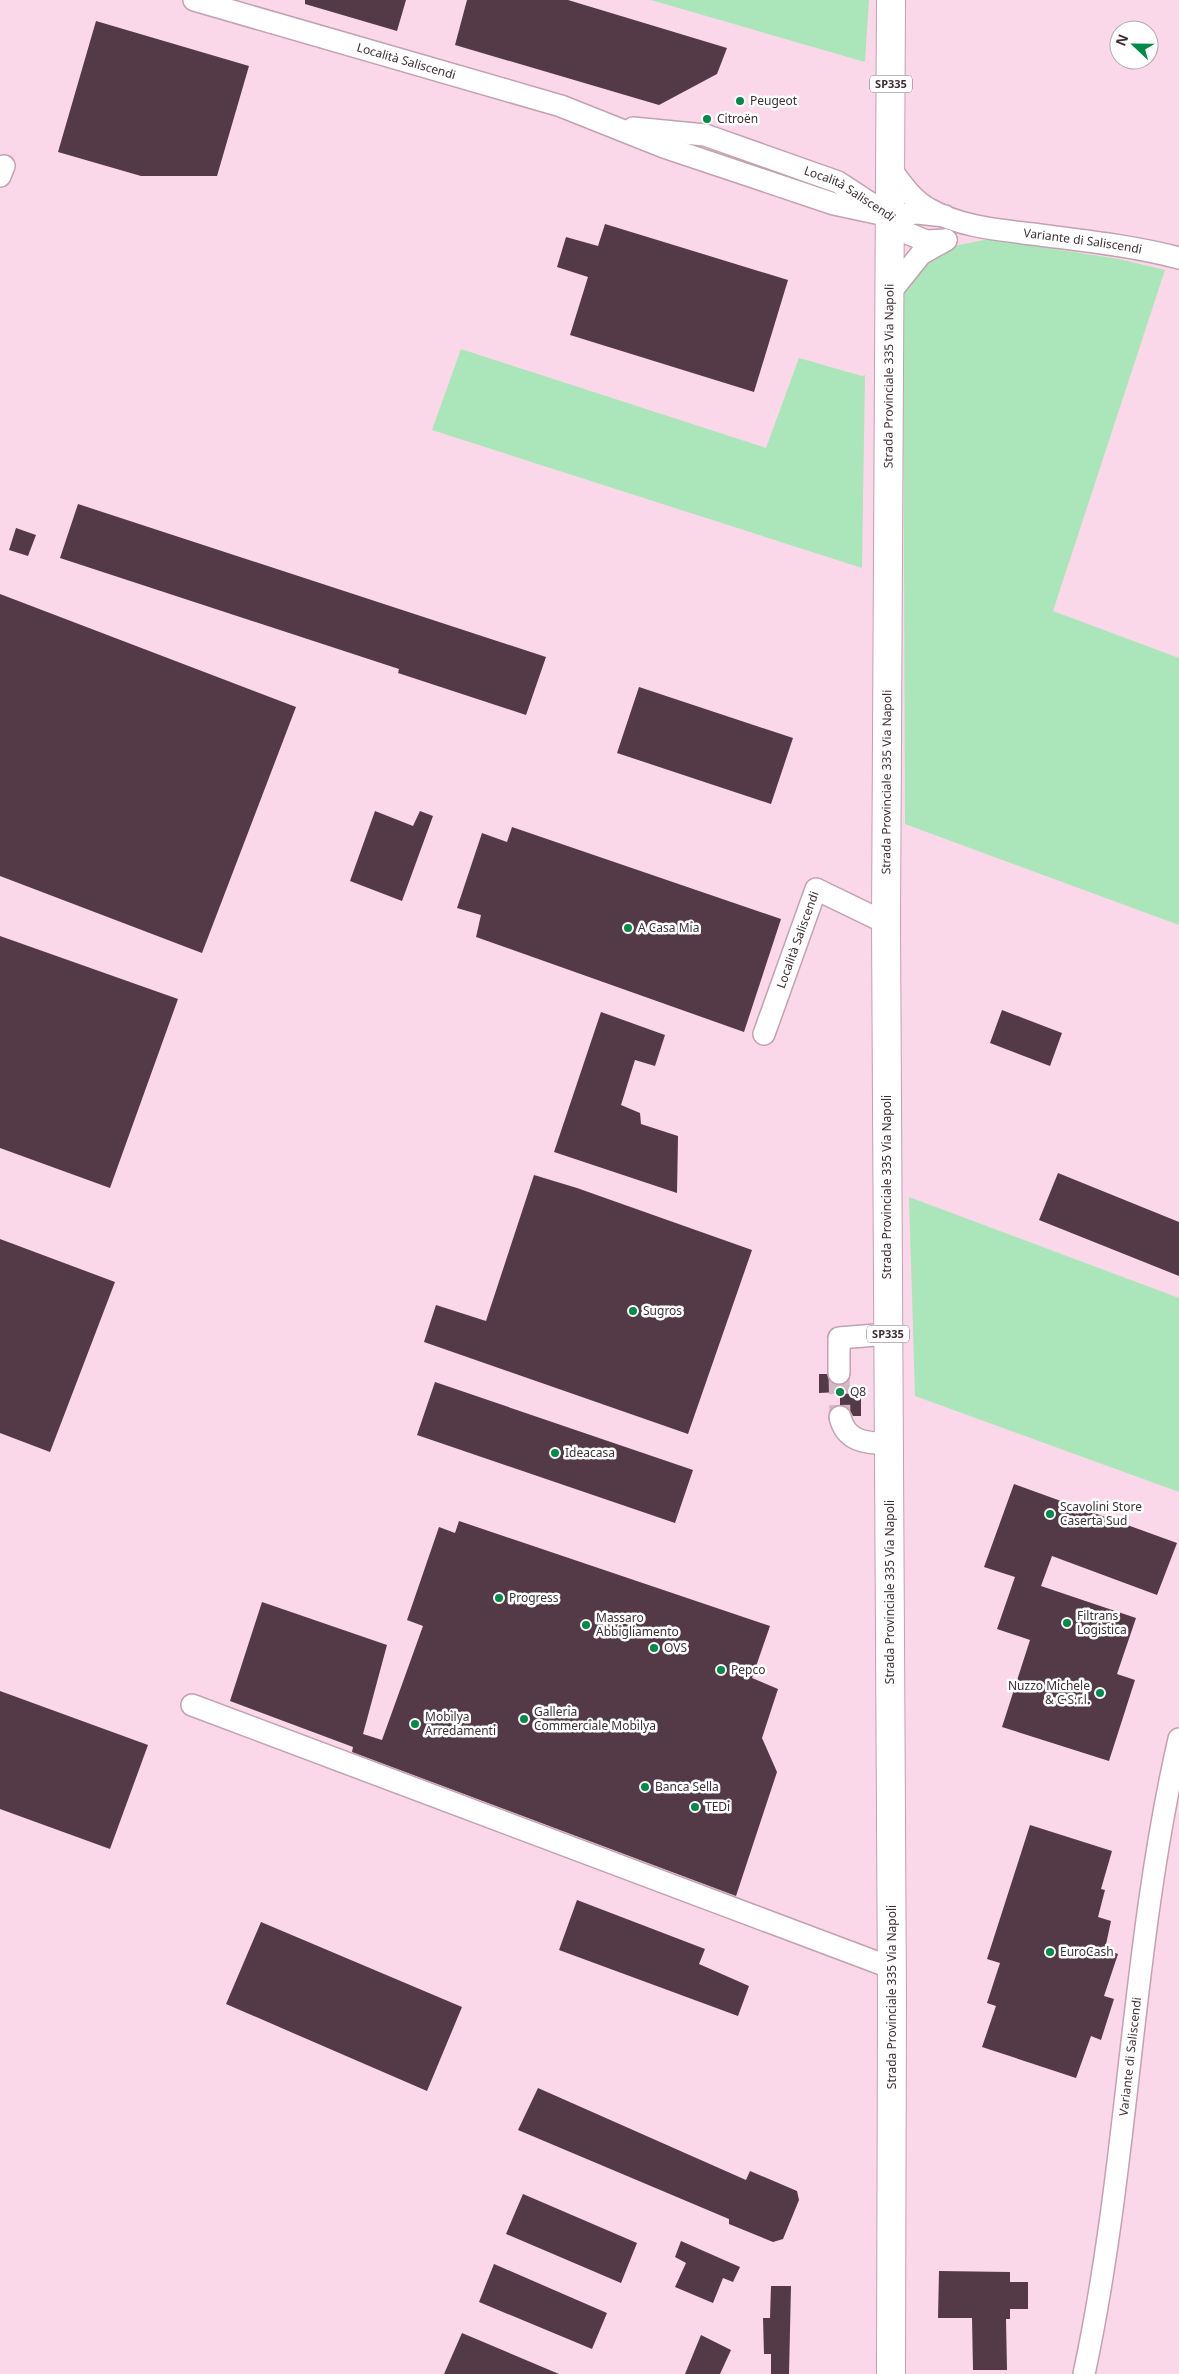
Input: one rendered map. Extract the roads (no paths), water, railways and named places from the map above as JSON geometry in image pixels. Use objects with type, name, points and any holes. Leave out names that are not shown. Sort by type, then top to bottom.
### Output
[{"type":"main road","name":"Strada Provinciale 335 Via Napoli","points":[[891,0],[886,923],[892,1968],[891,2374]]},
{"type":"street","name":"Località Saliscendi","points":[[194,0],[561,106],[618,127],[705,135],[838,182],[890,216],[907,233],[926,240],[946,240]]},
{"type":"street","points":[[890,168],[915,199],[929,209],[985,228]]},
{"type":"street","points":[[890,216],[917,213],[945,216]]},
{"type":"street","points":[[888,294],[921,254],[946,240],[985,228]]},
{"type":"street","name":"Variante di Saliscendi","points":[[985,228],[1120,245],[1179,258]]},
{"type":"street","name":"Località Saliscendi","points":[[764,1034],[816,889],[886,923]]},
{"type":"street","points":[[839,1374],[839,1338],[888,1334]]},
{"type":"street","points":[[840,1417],[842,1426],[850,1436],[864,1443],[889,1444]]},
{"type":"street","points":[[192,1706],[892,1968]]},
{"type":"street","name":"Variante di Saliscendi","points":[[1084,2374],[1092,2339],[1116,2185],[1146,1927],[1179,1739]]},
{"type":"tunnel","points":[[839,1373],[840,1417]]},
{"type":"place","name":"Peugeot","points":[[740,101]]},
{"type":"place","name":"Citroën","points":[[707,119]]},
{"type":"place","name":"A Casa Mia","points":[[628,928]]},
{"type":"place","name":"Sugros","points":[[633,1311]]},
{"type":"place","name":"Q8","points":[[840,1392]]},
{"type":"place","name":"Ideacasa","points":[[555,1453]]},
{"type":"place","name":"Scavolini Store Caserta Sud","points":[[1050,1514]]},
{"type":"place","name":"Progress","points":[[499,1598]]},
{"type":"place","name":"Filtrans Logistica","points":[[1067,1623]]},
{"type":"place","name":"Massaro Abbigliamento","points":[[586,1625]]},
{"type":"place","name":"OVS","points":[[654,1648]]},
{"type":"place","name":"Pepco","points":[[721,1670]]},
{"type":"place","name":"Nuzzo Michele & C S.r.l.","points":[[1100,1693]]},
{"type":"place","name":"Galleria Commerciale Mobilya","points":[[524,1719]]},
{"type":"place","name":"Mobilya Arredamenti","points":[[415,1724]]},
{"type":"place","name":"Banca Sella","points":[[645,1787]]},
{"type":"place","name":"TEDi","points":[[695,1807]]},
{"type":"place","name":"EuroCash","points":[[1050,1952]]}]
